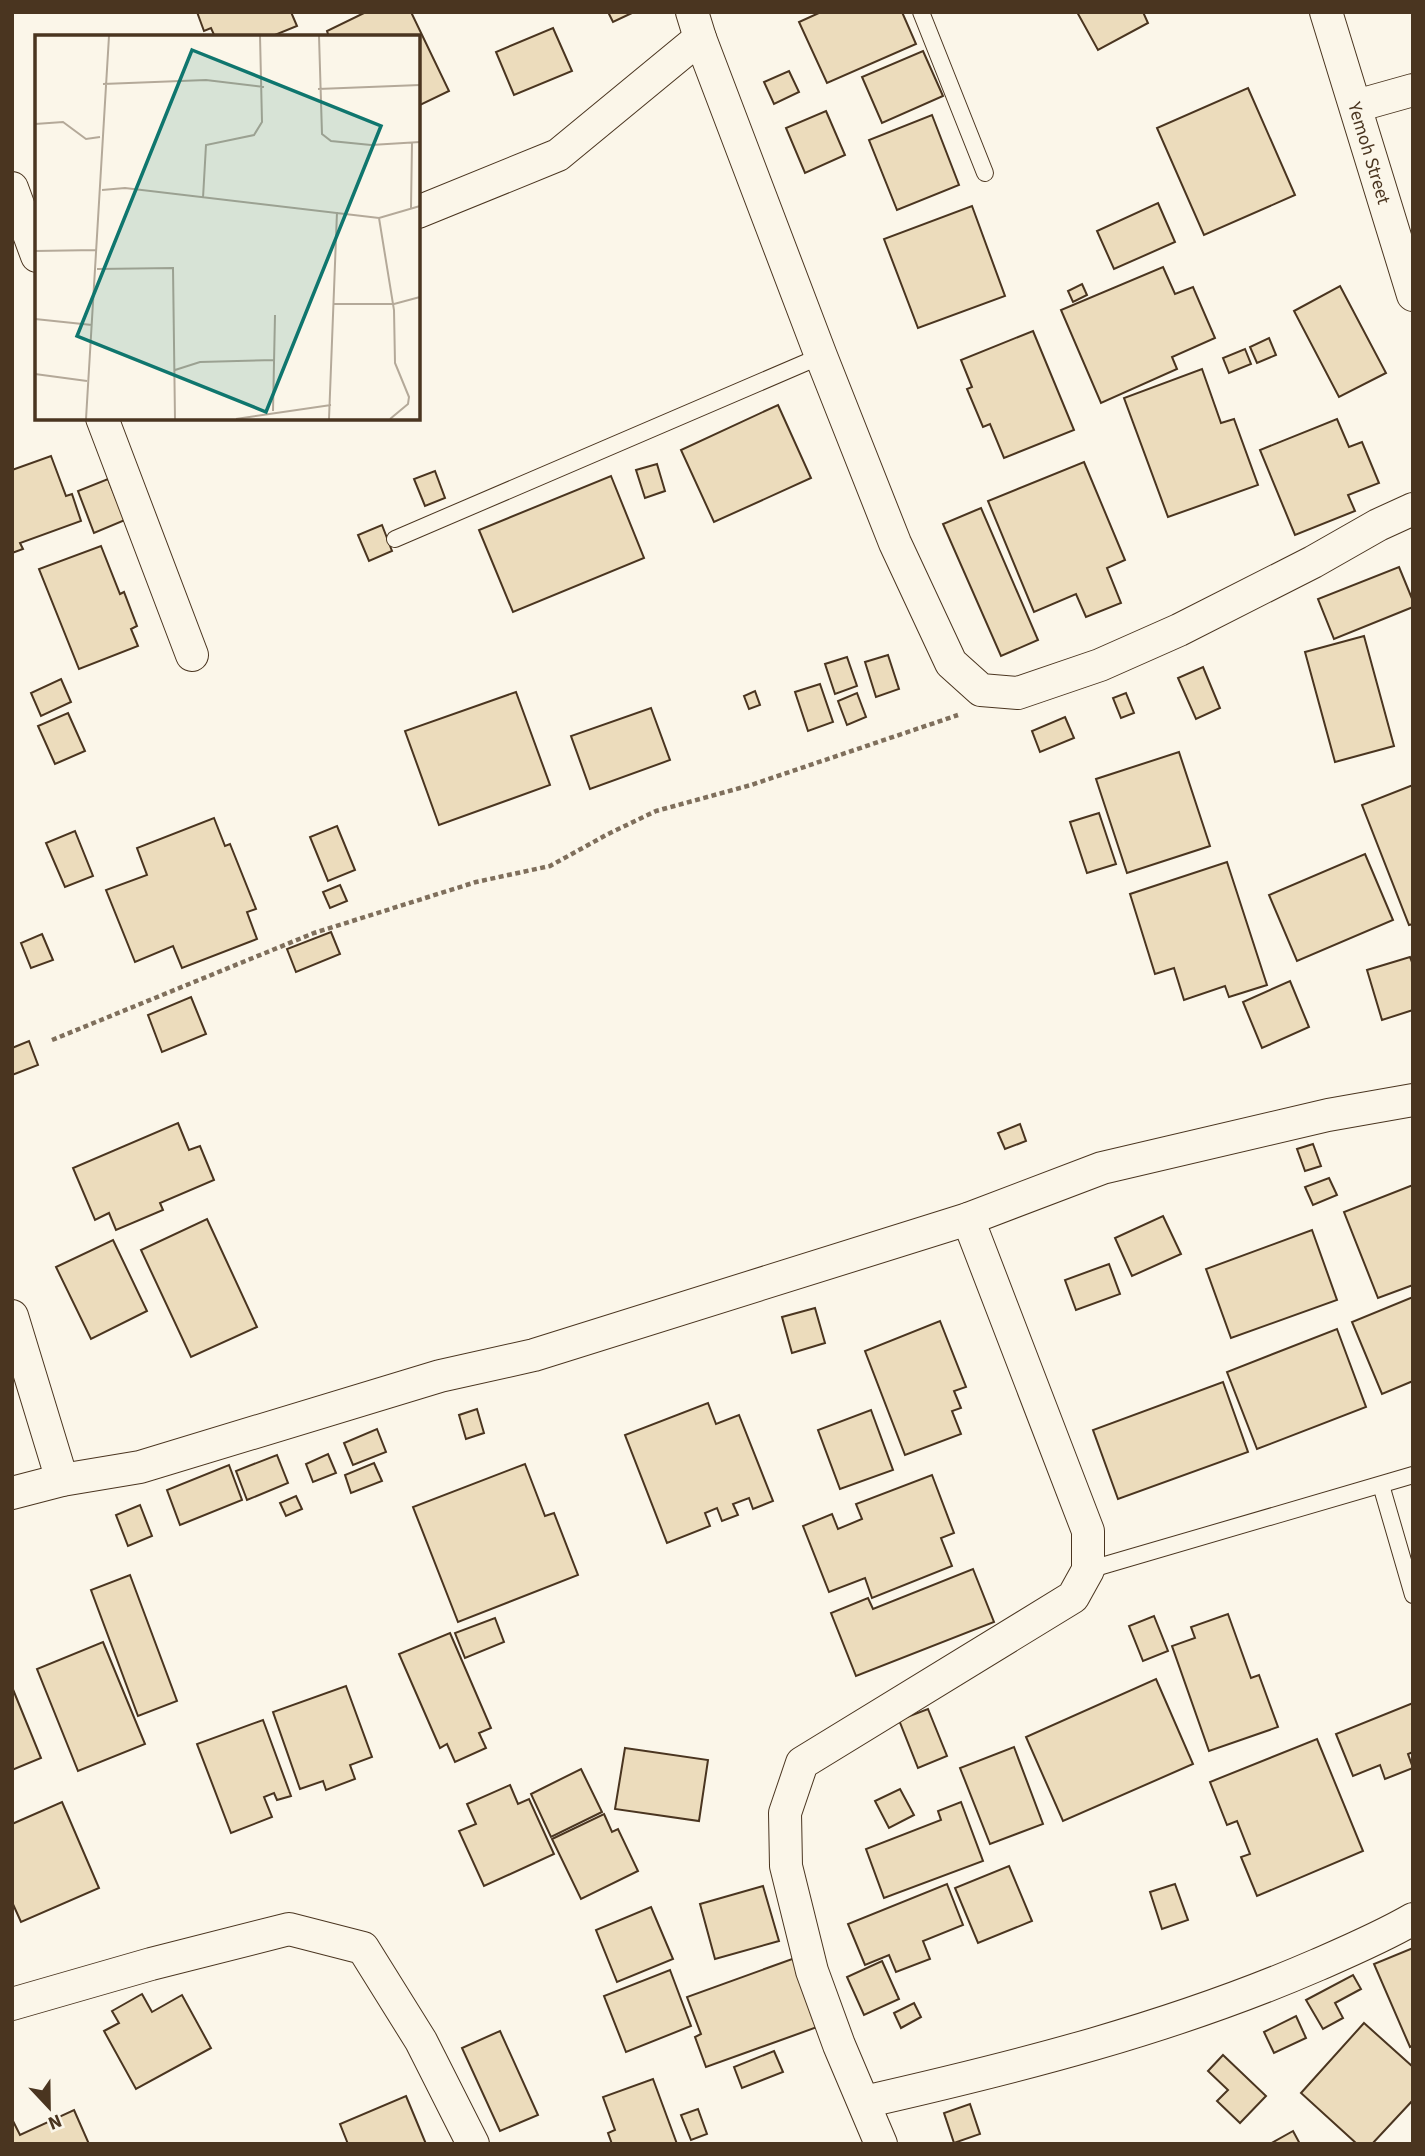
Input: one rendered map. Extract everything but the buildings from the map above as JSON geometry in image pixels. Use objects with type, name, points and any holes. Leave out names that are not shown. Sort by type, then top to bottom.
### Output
[{"type":"street","name":"Yemoh Street","points":[[1326,12],[1413,295]]},
{"type":"street","points":[[420,211],[558,155],[696,25],[895,543],[951,663],[981,690],[1018,693],[1100,665],[1179,630],[1413,509]]},
{"type":"street","points":[[1356,106],[1413,90]]},
{"type":"street","points":[[12,188],[35,251]]},
{"type":"street","points":[[103,420],[192,655]]},
{"type":"street","points":[[12,1493],[62,1480],[140,1467],[440,1376],[534,1355],[968,1219],[1102,1168],[1328,1115],[1413,1100]]},
{"type":"street","points":[[881,2144],[839,2045],[812,1971],[786,1866],[785,1813],[802,1763],[1073,1597],[1088,1570],[1088,1531],[968,1219]]},
{"type":"street","points":[[12,1316],[62,1480]]},
{"type":"street","points":[[864,2102],[1002,2070],[1255,1992],[1388,1934],[1413,1919]]},
{"type":"street","points":[[12,2004],[151,1964],[289,1929],[363,1948],[421,2041],[473,2144]]},
{"type":"lane","points":[[921,12],[985,173]]},
{"type":"lane","points":[[395,539],[821,356]]},
{"type":"lane","points":[[1088,1570],[1413,1475]]},
{"type":"lane","points":[[1381,1485],[1413,1595]]},
{"type":"path","points":[[52,1040],[314,933],[475,882],[550,866],[656,811],[751,785],[967,712]]}]
